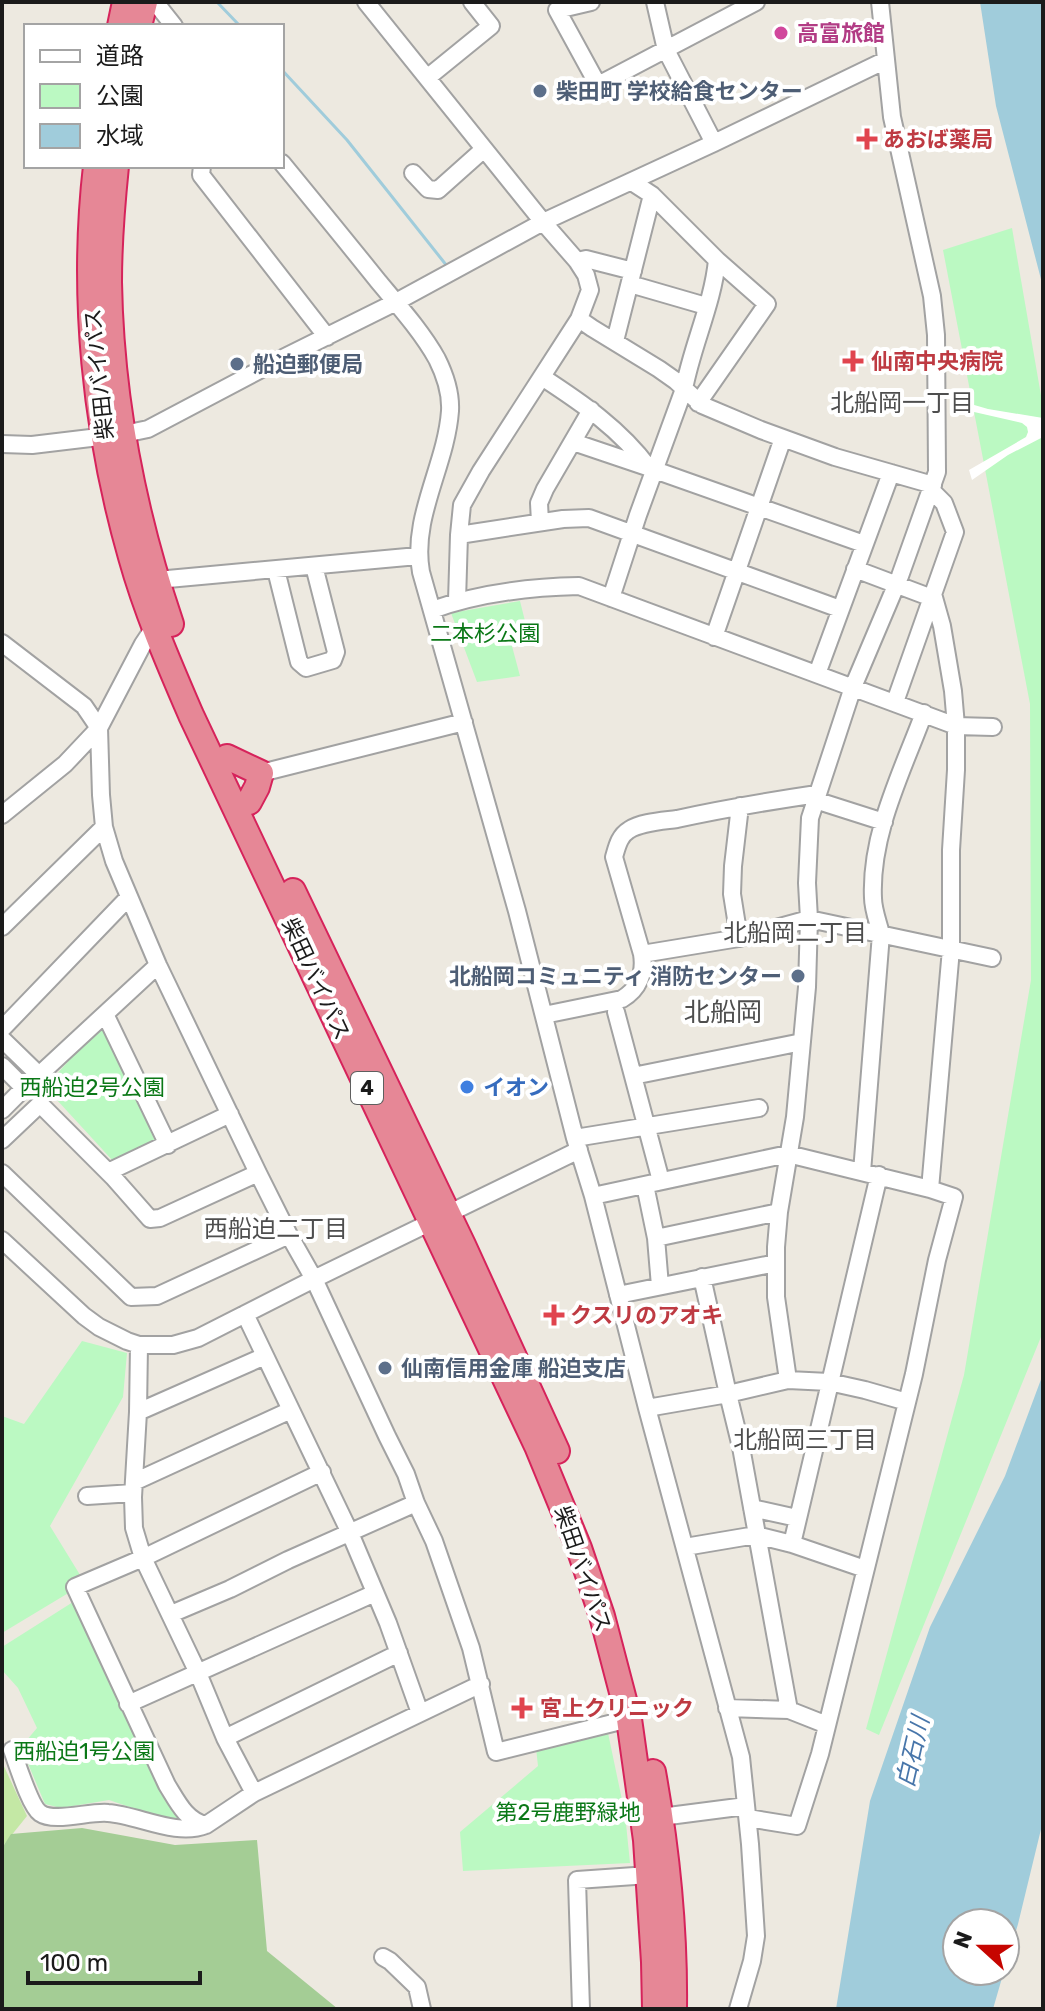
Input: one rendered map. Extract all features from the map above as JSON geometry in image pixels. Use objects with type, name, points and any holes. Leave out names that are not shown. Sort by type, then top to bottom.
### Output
[{"type":"highway","points":[[120,24],[125,2]]},
{"type":"highway","points":[[140,24],[145,2]]},
{"type":"highway","name":"柴田バイパス","points":[[96,168],[91,289],[96,383],[134,489],[157,580],[185,663],[440,1218],[579,1548],[602,1616],[629,1719],[641,1797],[649,1875],[655,2009]]},
{"type":"highway","name":"柴田バイパス","points":[[116,168],[109,245],[110,314],[116,384],[114,436],[131,557],[191,715],[440,1218],[543,1417],[595,1547],[629,1656],[661,1817],[672,1921],[674,2009]]},
{"type":"highway","points":[[227,757],[261,773],[249,802]]},
{"type":"street","points":[[155,2],[172,24]]},
{"type":"street","points":[[366,2],[577,261],[586,275],[590,290],[579,319],[462,505],[457,601]]},
{"type":"street","points":[[427,78],[491,26],[472,2]]},
{"type":"street","points":[[591,2],[557,10],[598,85],[756,2]]},
{"type":"street","points":[[655,2],[666,50],[714,143]]},
{"type":"street","points":[[788,1380],[776,1297],[776,1263],[779,1212],[795,1117],[807,987],[810,818],[853,687],[896,584],[937,472],[936,335],[932,296],[892,117],[880,2]]},
{"type":"street","points":[[883,33],[892,2]]},
{"type":"street","points":[[2,444],[32,445],[148,429],[396,302],[543,222],[886,60]]},
{"type":"street","points":[[413,173],[428,189],[438,190],[484,149]]},
{"type":"street","points":[[284,165],[396,302],[435,356],[449,390],[448,428],[422,521],[418,556],[517,911],[741,1757],[756,1936],[738,2009]]},
{"type":"street","points":[[202,168],[201,175],[327,337]]},
{"type":"street","points":[[632,182],[652,195],[717,260],[767,304],[698,403]]},
{"type":"street","points":[[615,341],[652,195]]},
{"type":"street","points":[[577,261],[586,259],[706,306]]},
{"type":"street","points":[[611,598],[652,469],[684,389],[717,260]]},
{"type":"street","points":[[579,319],[659,369],[698,403],[835,457],[932,488],[944,503],[955,532],[895,702]]},
{"type":"street","points":[[542,377],[591,410],[633,447],[652,469]]},
{"type":"street","points":[[540,522],[539,503],[545,489],[591,410]]},
{"type":"street","points":[[714,637],[783,438]]},
{"type":"street","points":[[573,442],[864,544]]},
{"type":"street","points":[[817,674],[891,473]]},
{"type":"street","points":[[459,535],[578,517],[589,518],[840,609]]},
{"type":"street","points":[[157,580],[418,556]]},
{"type":"street","points":[[276,570],[299,662],[306,668],[333,660],[336,652],[314,566]]},
{"type":"street","points":[[855,569],[932,596]]},
{"type":"street","points":[[432,610],[457,601],[541,587],[579,586],[956,726],[993,727]]},
{"type":"street","points":[[930,1189],[951,949],[950,898],[956,770],[953,691],[948,656],[932,596]]},
{"type":"street","points":[[2,815],[65,764],[99,728],[155,626]]},
{"type":"street","points":[[4,649],[84,706],[99,728],[104,827],[128,898],[258,1173],[314,1279],[406,1474],[434,1541],[471,1648],[496,1752],[629,1719]]},
{"type":"street","points":[[862,1172],[881,934],[873,899],[877,846],[924,713]]},
{"type":"street","points":[[261,773],[464,722]]},
{"type":"street","points":[[544,1015],[622,999],[630,995],[642,976],[642,954],[614,857],[617,845],[632,828],[740,806],[816,797],[884,822]]},
{"type":"street","points":[[739,938],[732,894],[740,806]]},
{"type":"street","points":[[2,927],[104,827]]},
{"type":"street","points":[[2,1029],[128,898]]},
{"type":"street","points":[[642,954],[739,938],[809,919],[992,958]]},
{"type":"street","points":[[2,1039],[39,1075],[158,965]]},
{"type":"street","points":[[616,1012],[646,1125],[660,1286]]},
{"type":"street","points":[[105,1014],[168,1145]]},
{"type":"street","points":[[633,1076],[802,1042]]},
{"type":"street","points":[[2,1066],[24,1088],[2,1110]]},
{"type":"street","points":[[2,1140],[40,1104],[150,1219],[160,1218],[258,1173]]},
{"type":"street","points":[[2,1240],[84,1316],[114,1335],[139,1345],[173,1345],[198,1338],[440,1218],[577,1144],[646,1125],[759,1108]]},
{"type":"street","points":[[108,1172],[230,1114]]},
{"type":"street","points":[[593,1196],[788,1154],[879,1175],[954,1197],[820,1754],[797,1826],[747,1812],[661,1817]]},
{"type":"street","points":[[2,1173],[131,1297],[157,1296],[289,1235]]},
{"type":"street","points":[[792,1544],[879,1175]]},
{"type":"street","points":[[656,1238],[779,1212]]},
{"type":"street","points":[[618,1295],[776,1263]]},
{"type":"street","points":[[702,1277],[741,1447],[789,1710]]},
{"type":"street","points":[[245,1314],[350,1533],[420,1713]]},
{"type":"street","points":[[139,1345],[134,1528],[143,1558],[225,1738],[254,1793]]},
{"type":"street","points":[[138,1412],[265,1356]]},
{"type":"street","points":[[647,1408],[788,1380],[829,1382],[907,1402]]},
{"type":"street","points":[[87,1496],[133,1488],[291,1410]]},
{"type":"street","points":[[206,1825],[197,1823],[178,1803],[128,1704],[75,1587],[143,1558],[322,1472]]},
{"type":"street","points":[[171,1614],[416,1503]]},
{"type":"street","points":[[752,1508],[797,1518]]},
{"type":"street","points":[[685,1547],[756,1535],[865,1569]]},
{"type":"street","points":[[128,1704],[375,1593]]},
{"type":"street","points":[[225,1738],[399,1653]]},
{"type":"street","points":[[12,1750],[33,1805],[41,1814],[58,1817],[104,1812],[161,1826],[197,1829],[254,1793],[481,1684]]},
{"type":"street","points":[[727,1708],[789,1710],[827,1725]]},
{"type":"street","points":[[581,2009],[577,1880],[649,1875]]},
{"type":"street","points":[[383,1957],[417,1987],[422,2009]]},
{"type":"green space","points":[[1012,228],[1043,407],[1043,1332],[879,1735],[866,1729],[964,1375],[1031,980],[1030,704],[943,250]]},
{"type":"green space","name":"二本杉公園","points":[[520,601],[527,629],[509,635],[520,676],[477,682],[451,613]]},
{"type":"green space","name":"西船迫2号公園","points":[[103,1023],[155,1141],[114,1162],[45,1087]]},
{"type":"green space","points":[[82,1341],[127,1353],[123,1397],[50,1526],[85,1583],[2,1633],[2,1416],[24,1424]]},
{"type":"green space","name":"西船迫1号公園","points":[[73,1602],[120,1705],[182,1822],[109,1800],[61,1808],[45,1804],[21,1747],[37,1728],[18,1688],[2,1670],[2,1647]]},
{"type":"green space","name":"第2号鹿野緑地","points":[[608,1733],[625,1814],[630,1863],[463,1871],[460,1832],[538,1766],[536,1748]]},
{"type":"green space","points":[[2,1762],[27,1816],[2,1847]]},
{"type":"green space","points":[[82,1828],[175,1845],[257,1840],[267,1951],[338,2009],[2,2009],[2,1848],[11,1834]]},
{"type":"water","points":[[980,2],[1043,2],[1043,287],[996,106]]},
{"type":"water","name":"白石川","points":[[1043,1374],[1043,1821],[1021,1912],[1021,1907],[941,1907],[941,1987],[999,1987],[993,2009],[836,2009],[870,1801],[930,1627],[1005,1476]]},
{"type":"pier","points":[[957,400],[988,409],[1043,418],[1043,437],[1008,455],[972,480],[969,470],[1026,437],[1028,432],[1022,423],[961,409],[958,411]]},
{"type":"waterway","points":[[217,2],[238,24]]},
{"type":"waterway","points":[[284,72],[347,140],[447,266]]},
{"type":"place","name":"高富旅館","points":[[781,33]]},
{"type":"place","name":"柴田町 学校給食センター","points":[[540,91]]},
{"type":"place","name":"あおば薬局","points":[[867,139]]},
{"type":"place","name":"仙南中央病院","points":[[853,361]]},
{"type":"place","name":"船迫郵便局","points":[[237,364]]},
{"type":"place","name":"北船岡コミュニティ 消防センター","points":[[798,976]]},
{"type":"place","name":"イオン","points":[[467,1087]]},
{"type":"place","name":"クスリのアオキ","points":[[554,1315]]},
{"type":"place","name":"仙南信用金庫 船迫支店","points":[[385,1368]]},
{"type":"place","name":"宮上クリニック","points":[[522,1708]]},
{"type":"district","name":"北船岡一丁目","points":[[902,403]]},
{"type":"district","name":"北船岡二丁目","points":[[795,933]]},
{"type":"district","name":"北船岡","points":[[723,1012]]},
{"type":"district","name":"西船迫二丁目","points":[[276,1229]]},
{"type":"district","name":"北船岡三丁目","points":[[805,1440]]}]
